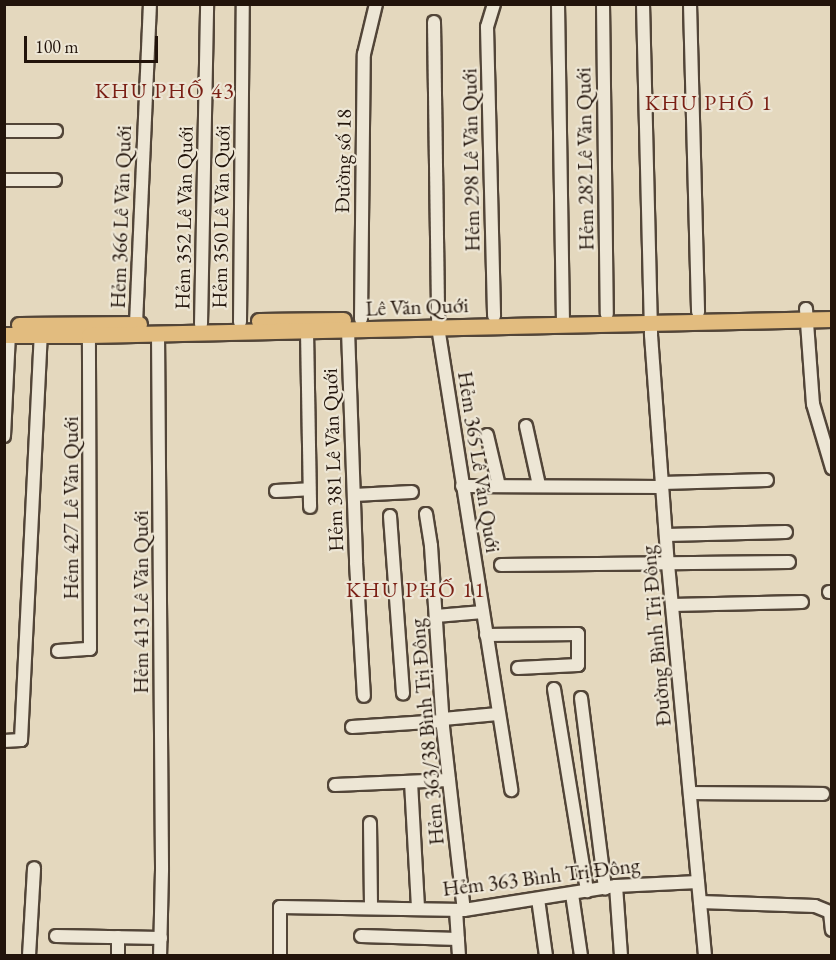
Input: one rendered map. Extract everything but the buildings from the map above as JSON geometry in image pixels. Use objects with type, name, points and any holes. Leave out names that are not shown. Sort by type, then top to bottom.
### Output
[{"type":"main road","name":"Lê Văn Quới","points":[[6,331],[41,335],[67,329],[89,335],[158,333],[361,319],[437,322],[650,318],[807,314],[831,309]]},
{"type":"main road","name":"Lê Văn Quới","points":[[6,331],[136,324],[201,324],[307,331],[348,330],[494,316],[563,319],[607,314],[650,318],[698,312],[807,314],[831,319]]},
{"type":"street","name":"Hẻm 366 Lê Văn Quới","points":[[136,324],[150,4]]},
{"type":"street","name":"Hẻm 352 Lê Văn Quới","points":[[201,324],[207,4]]},
{"type":"street","name":"Hẻm 350 Lê Văn Quới","points":[[240,327],[243,4]]},
{"type":"street","name":"Đường số 18","points":[[361,319],[364,54],[376,4]]},
{"type":"street","name":"Hẻm 298 Lê Văn Quới","points":[[494,4],[487,27],[494,316]]},
{"type":"street","points":[[558,4],[563,319]]},
{"type":"street","name":"Hẻm 282 Lê Văn Quới","points":[[603,4],[607,314]]},
{"type":"street","name":"Đường Bình Trị Đông","points":[[643,4],[650,318],[668,564],[705,956]]},
{"type":"street","points":[[690,4],[698,312]]},
{"type":"street","name":"Hẻm 365 Lê Văn Quới","points":[[434,22],[437,322],[511,790]]},
{"type":"street","points":[[4,131],[56,131]]},
{"type":"street","points":[[4,180],[55,180]]},
{"type":"street","points":[[807,314],[813,404],[831,468]]},
{"type":"street","name":"Hẻm 381 Lê Văn Quới","points":[[348,330],[364,696]]},
{"type":"street","points":[[4,436],[6,331]]},
{"type":"street","points":[[307,331],[310,507]]},
{"type":"street","name":"Hẻm 413 Lê Văn Quới","points":[[158,333],[162,870],[160,956]]},
{"type":"street","points":[[4,741],[21,740],[41,335]]},
{"type":"street","name":"Hẻm 427 Lê Văn Quới","points":[[58,651],[90,649],[89,335]]},
{"type":"street","points":[[526,426],[539,485]]},
{"type":"street","points":[[487,435],[500,486]]},
{"type":"street","points":[[462,486],[662,485],[767,480]]},
{"type":"street","points":[[276,491],[309,489]]},
{"type":"street","points":[[354,495],[412,492]]},
{"type":"street","name":"Hẻm 363/38 Bình Trị Đông","points":[[426,514],[431,546],[443,720],[460,910],[459,956]]},
{"type":"street","points":[[390,516],[403,693]]},
{"type":"street","points":[[666,535],[786,532]]},
{"type":"street","points":[[501,565],[789,562]]},
{"type":"street","points":[[672,605],[802,602]]},
{"type":"street","points":[[436,616],[483,612]]},
{"type":"street","points":[[486,635],[578,634],[578,665],[518,668]]},
{"type":"street","points":[[554,689],[587,891]]},
{"type":"street","points":[[581,698],[621,956]]},
{"type":"street","points":[[352,727],[498,714]]},
{"type":"street","points":[[335,785],[449,780]]},
{"type":"street","points":[[411,782],[418,909]]},
{"type":"street","points":[[690,793],[823,794]]},
{"type":"street","points":[[370,823],[371,908]]},
{"type":"street","points":[[29,956],[34,868]]},
{"type":"street","name":"Hẻm 363 Bình Trị Đông","points":[[280,956],[280,907],[460,910],[611,887],[698,882]]},
{"type":"street","points":[[572,894],[580,956]]},
{"type":"street","points":[[538,898],[546,956]]},
{"type":"street","points":[[700,902],[815,906],[830,912],[831,930]]},
{"type":"street","points":[[56,936],[161,938]]},
{"type":"street","points":[[361,936],[458,939]]},
{"type":"street","points":[[118,937],[118,956]]},
{"type":"district","name":"KHU PHỐ 43","points":[[165,91]]},
{"type":"district","name":"KHU PHỐ 1","points":[[709,103]]},
{"type":"district","name":"KHU PHỐ 11","points":[[416,590]]}]
